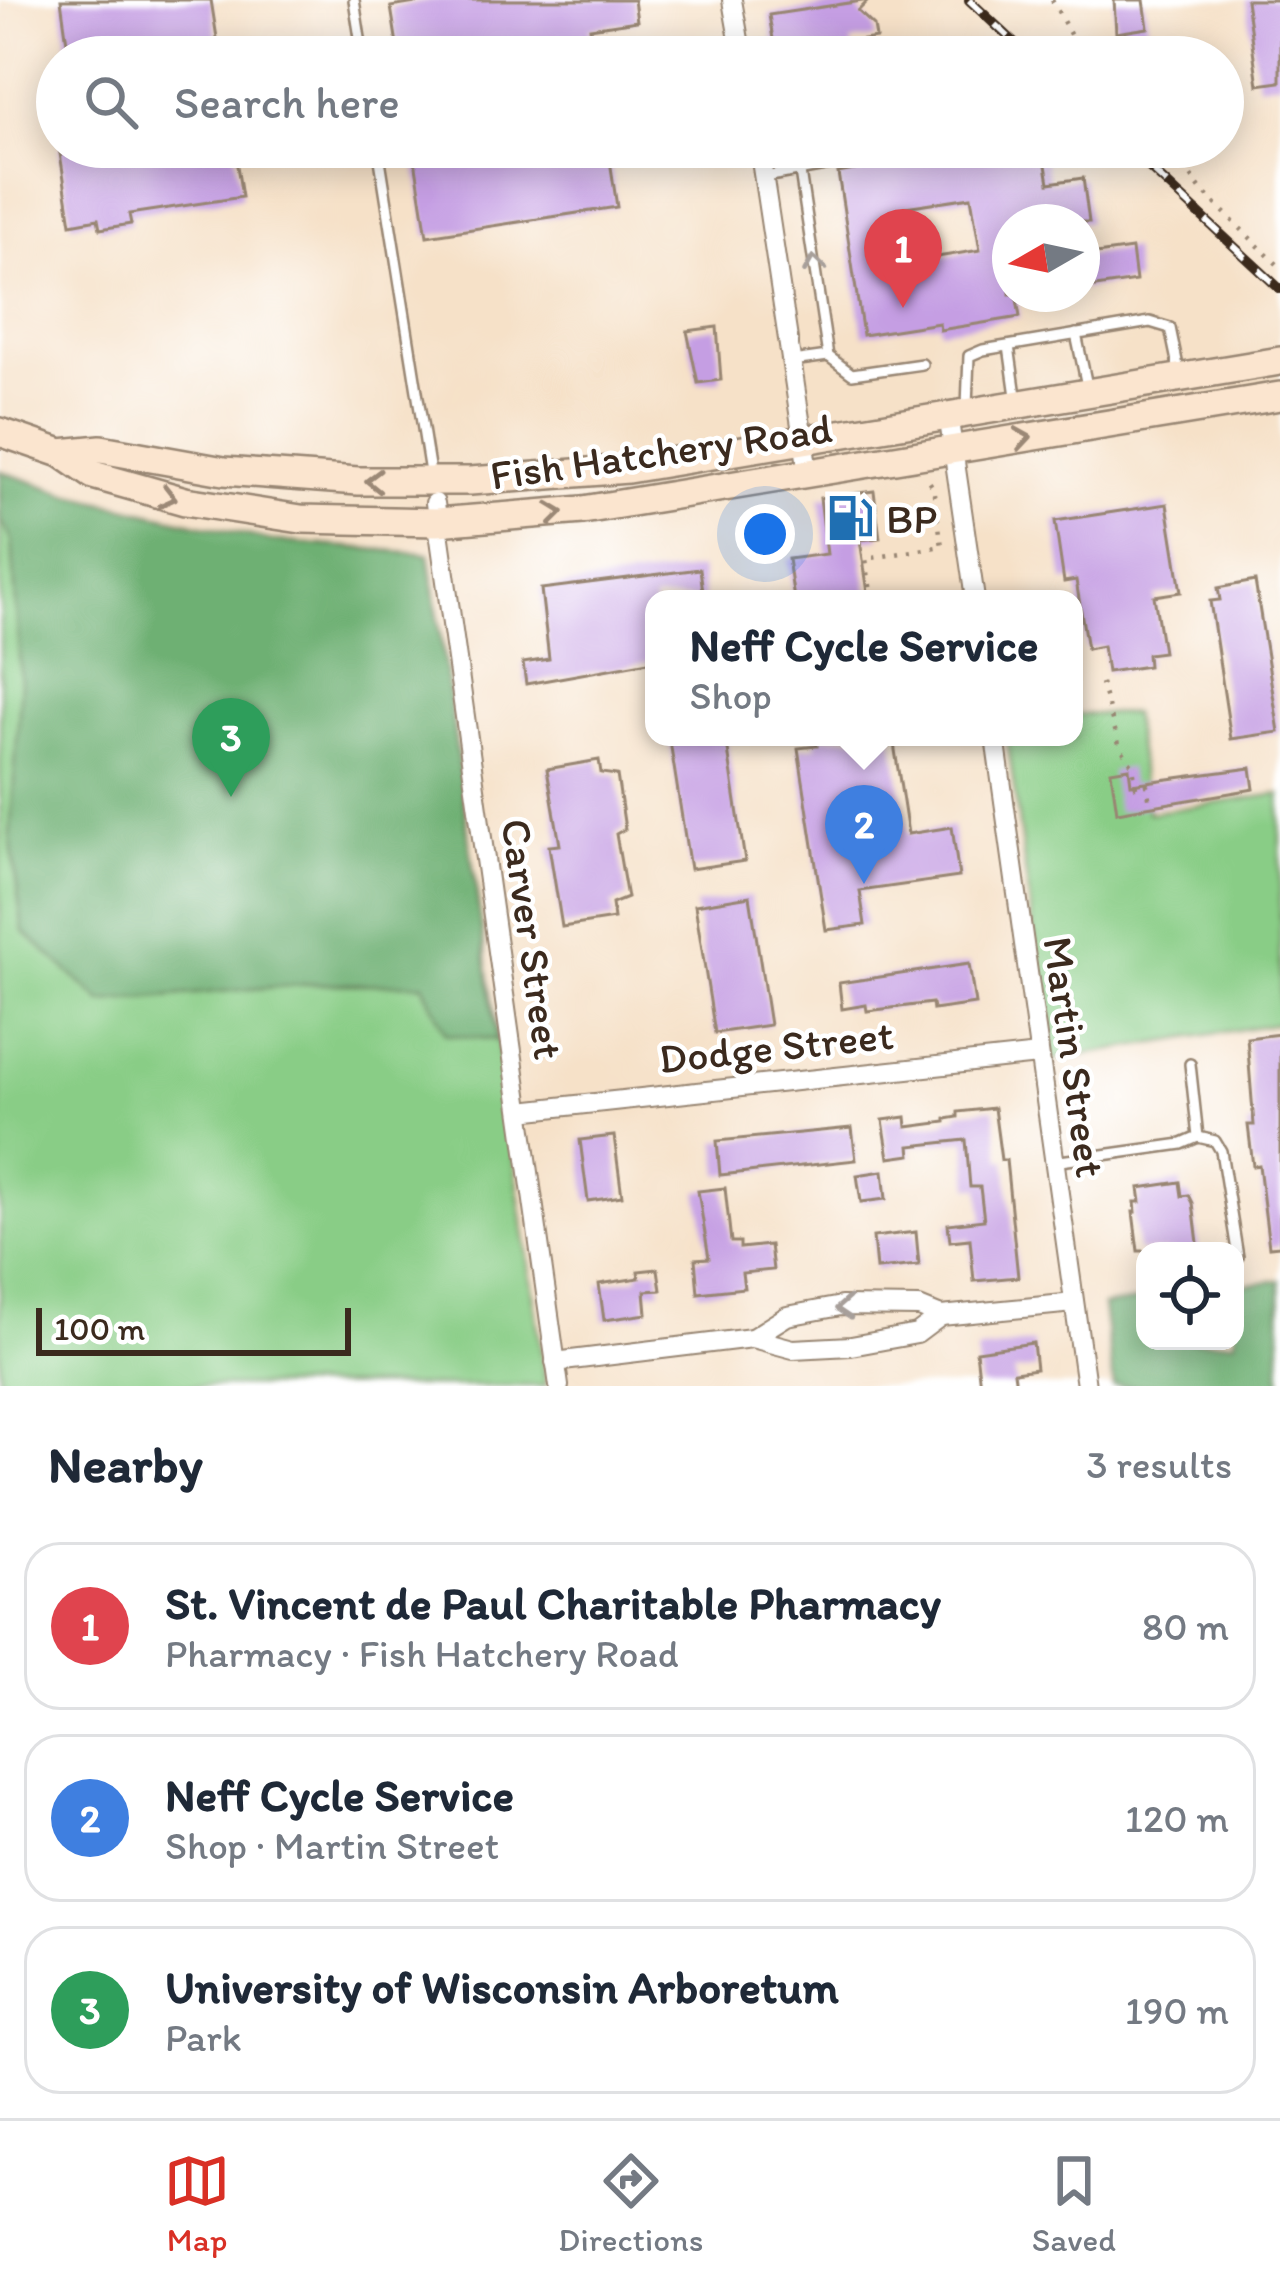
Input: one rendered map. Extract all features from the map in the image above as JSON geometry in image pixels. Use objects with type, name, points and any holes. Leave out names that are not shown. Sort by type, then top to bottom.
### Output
[{"type":"main road","name":"Fish Hatchery Road","points":[[0,432],[61,453],[104,478],[161,496],[242,512],[350,523],[434,502],[1280,361]]},
{"type":"main road","name":"Fish Hatchery Road","points":[[61,453],[101,449],[224,471],[309,478],[434,502],[550,514],[1280,396]]},
{"type":"street","points":[[732,0],[738,36]]},
{"type":"street","points":[[762,168],[808,472]]},
{"type":"street","points":[[957,412],[953,449],[974,590]]},
{"type":"street","name":"Carver Street","points":[[434,502],[559,1386]]},
{"type":"street","name":"Martin Street","points":[[996,746],[1086,1386]]},
{"type":"street","name":"Dodge Street","points":[[521,1111],[1038,1055]]},
{"type":"street","points":[[752,1338],[787,1316],[841,1306],[919,1307],[941,1316],[1074,1303]]},
{"type":"street","points":[[556,1362],[752,1338],[794,1349],[850,1346],[917,1334],[941,1316]]},
{"type":"lane","points":[[354,0],[360,36]]},
{"type":"lane","points":[[381,168],[434,502]]},
{"type":"lane","points":[[764,177],[809,168]]},
{"type":"lane","points":[[800,172],[828,356],[851,374],[922,364]]},
{"type":"lane","points":[[957,412],[969,356],[1150,322],[1170,328],[1180,377]]},
{"type":"lane","points":[[1076,334],[1088,392]]},
{"type":"lane","points":[[1009,346],[1017,403]]},
{"type":"lane","points":[[791,361],[828,356]]},
{"type":"lane","points":[[1190,1064],[1198,1137]]},
{"type":"lane","points":[[1053,1162],[1182,1144],[1198,1137],[1215,1141],[1221,1151],[1236,1242]]},
{"type":"path","points":[[1052,0],[1071,36]]},
{"type":"path","points":[[1186,168],[1201,190],[1280,267]]},
{"type":"path","points":[[871,590],[866,559],[942,546],[934,488],[926,477]]},
{"type":"path","points":[[1101,683],[1120,746],[1133,766],[1136,787],[1147,785],[1150,803]]},
{"type":"green space","points":[[0,471],[70,495],[272,541],[429,554],[546,1386],[0,1386]]},
{"type":"green space","points":[[0,471],[70,495],[272,541],[429,554],[497,1040],[446,1034],[423,984],[309,984],[102,1002],[23,931],[10,835],[21,684],[12,540],[0,518]]},
{"type":"green space","points":[[1132,713],[1148,813],[1280,794],[1280,1023],[1051,1060],[1008,746],[1083,746],[1083,715]]},
{"type":"green space","points":[[1280,1280],[1280,1386],[1114,1386],[1103,1306],[1136,1301],[1136,1350],[1244,1350],[1244,1285]]},
{"type":"building","points":[[61,0],[211,0],[217,36],[66,36]]},
{"type":"building","points":[[434,0],[634,0],[637,21],[590,28],[591,36],[396,36],[391,7]]},
{"type":"building","points":[[869,0],[858,11],[874,26],[876,36],[772,36],[769,15]]},
{"type":"building","points":[[1114,0],[1144,0],[1148,28],[1116,33]]},
{"type":"building","points":[[1246,0],[1280,0],[1280,82],[1258,85]]},
{"type":"building","points":[[62,168],[237,168],[242,197],[129,214],[131,224],[100,229],[98,219],[71,224]]},
{"type":"building","points":[[416,168],[611,168],[617,207],[427,236]]},
{"type":"building","points":[[865,168],[1046,168],[1049,183],[1083,178],[1087,204],[992,204],[992,312],[1019,312],[1020,317],[940,330],[939,323],[863,335],[838,173]],"holes":[[[971,197],[980,250],[913,261],[905,207]]]},
{"type":"building","points":[[1132,249],[1136,281],[1100,286],[1100,253]]},
{"type":"building","points":[[717,327],[721,380],[698,383],[687,331]]},
{"type":"building","points":[[874,491],[880,538],[860,540],[868,590],[793,590],[788,559],[827,554],[820,498]]},
{"type":"building","points":[[1167,504],[1181,592],[1154,596],[1163,652],[1147,654],[1148,666],[1107,672],[1103,646],[1087,649],[1083,590],[1078,590],[1076,580],[1064,582],[1055,521]]},
{"type":"building","points":[[700,569],[703,590],[645,590],[645,663],[526,684],[523,663],[549,659],[541,589]]},
{"type":"building","points":[[1255,581],[1279,732],[1231,739],[1210,601],[1220,600],[1218,588]]},
{"type":"building","points":[[671,746],[727,746],[745,861],[690,869]]},
{"type":"building","points":[[894,746],[908,834],[952,827],[959,877],[860,891],[865,925],[826,930],[798,748]]},
{"type":"building","points":[[599,760],[601,773],[617,775],[625,829],[616,834],[627,898],[612,904],[614,919],[562,927],[549,846],[560,845],[547,769]]},
{"type":"building","points":[[1129,768],[1131,784],[1251,768],[1254,789],[1117,812],[1111,771]]},
{"type":"building","points":[[750,896],[770,1025],[715,1033],[695,905]]},
{"type":"building","points":[[969,964],[975,1004],[933,1010],[932,1003],[867,1011],[866,1005],[842,1009],[839,983]]},
{"type":"building","points":[[1280,1034],[1280,1246],[1269,1247],[1259,1165],[1253,1166],[1248,1125],[1254,1125],[1247,1038]]},
{"type":"building","points":[[994,1108],[1001,1160],[1006,1160],[1018,1277],[974,1281],[970,1239],[950,1241],[948,1224],[984,1220],[980,1187],[970,1187],[966,1140],[910,1146],[911,1155],[889,1158],[883,1120],[906,1117],[907,1127],[946,1122],[958,1117],[958,1112]]},
{"type":"building","points":[[852,1128],[856,1160],[720,1175],[717,1141]]},
{"type":"building","points":[[614,1136],[622,1196],[588,1201],[580,1140]]},
{"type":"building","points":[[883,1171],[886,1199],[861,1202],[857,1175]]},
{"type":"building","points":[[1180,1182],[1182,1196],[1189,1195],[1193,1203],[1198,1242],[1137,1242],[1133,1212],[1135,1202],[1141,1202],[1139,1188]]},
{"type":"building","points":[[725,1188],[731,1242],[740,1242],[740,1248],[770,1245],[773,1270],[742,1273],[744,1288],[698,1293],[695,1259],[709,1258],[698,1191]]},
{"type":"building","points":[[916,1232],[919,1265],[876,1269],[873,1237]]},
{"type":"building","points":[[658,1269],[661,1290],[645,1291],[647,1314],[604,1320],[599,1284],[639,1278],[638,1271]]},
{"type":"building","points":[[1033,1343],[1036,1369],[1014,1372],[1016,1386],[980,1386],[976,1351]]},
{"type":"railway","points":[[969,0],[1008,36]]},
{"type":"railway","points":[[1150,168],[1280,289]]},
{"type":"place","name":"St. Vincent de Paul Charitable Pharmacy","points":[[903,308]]},
{"type":"place","name":"BP","points":[[850,518]]},
{"type":"place","name":"University of Wisconsin Arboretum","points":[[231,797]]},
{"type":"place","name":"Neff Cycle Service","points":[[864,884]]}]
